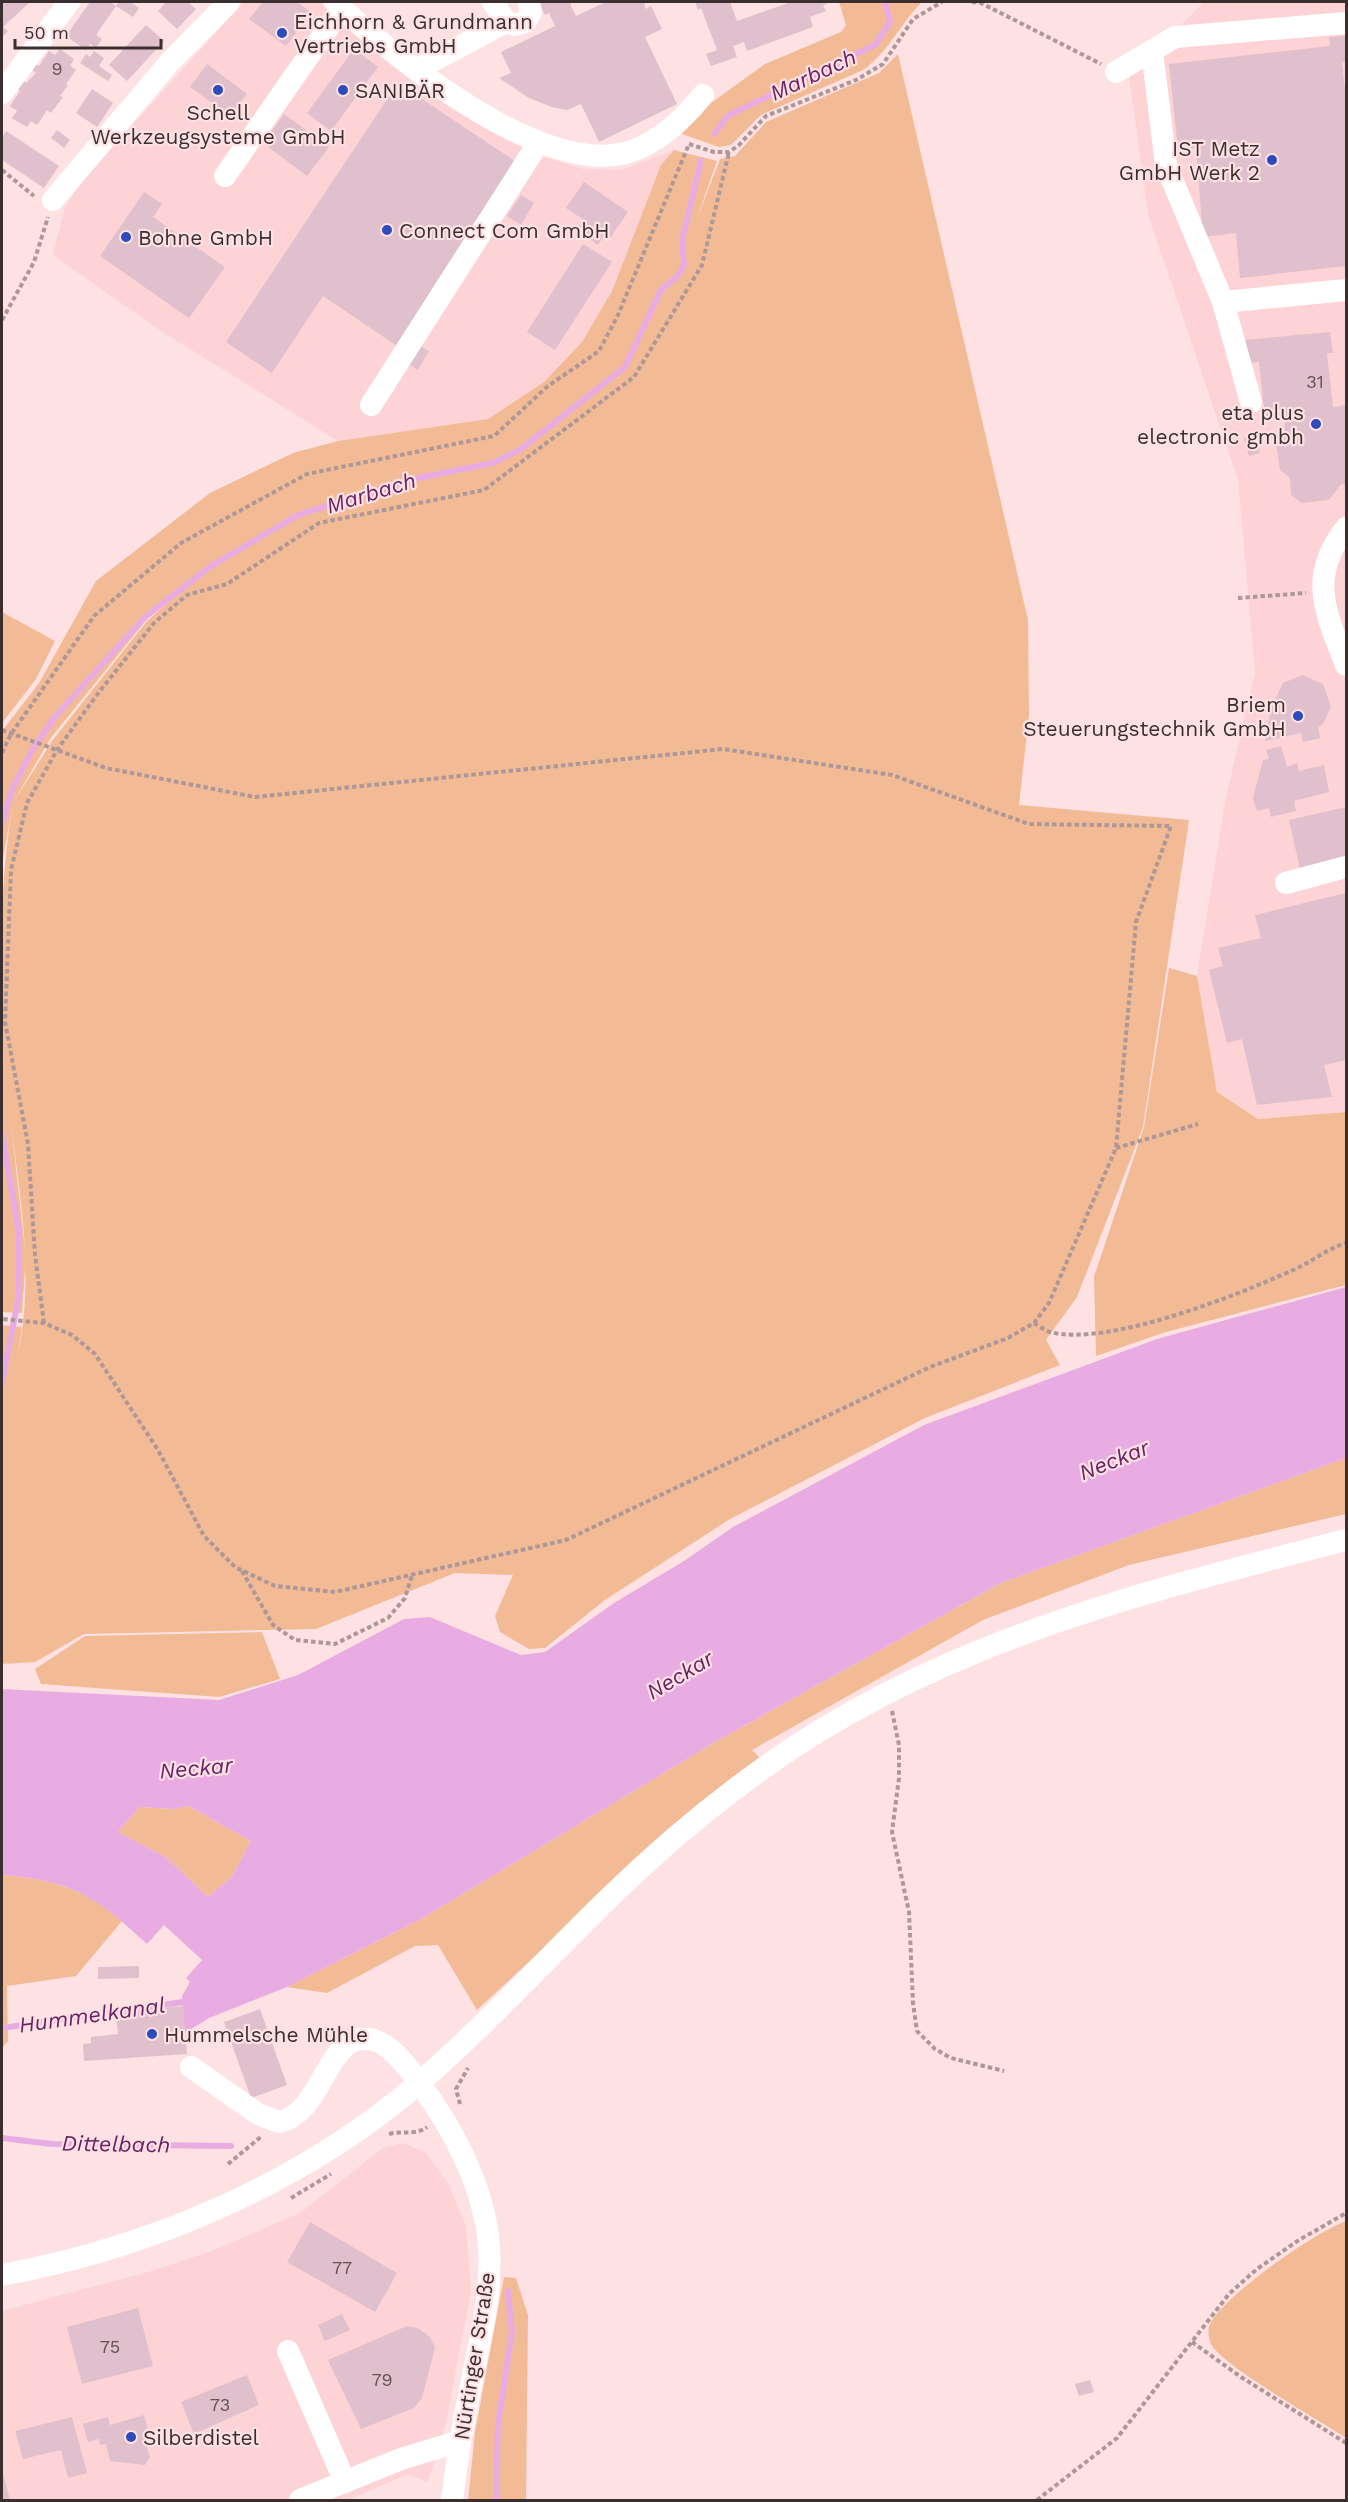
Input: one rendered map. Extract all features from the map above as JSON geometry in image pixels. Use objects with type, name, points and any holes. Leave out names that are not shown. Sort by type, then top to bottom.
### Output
[{"type":"street","points":[[2,93],[69,2]]},
{"type":"street","points":[[52,200],[170,62],[229,2]]},
{"type":"street","points":[[493,2],[506,22],[515,25],[525,22],[531,12],[529,2]]},
{"type":"street","points":[[225,176],[338,5],[465,104],[502,126],[538,142],[589,156],[616,155],[663,135],[686,117],[703,95]]},
{"type":"street","points":[[418,69],[506,22]]},
{"type":"street","points":[[1116,72],[1175,37],[1347,23]]},
{"type":"street","points":[[1152,51],[1166,165],[1223,302],[1251,402]]},
{"type":"street","points":[[371,405],[538,142]]},
{"type":"street","points":[[1223,302],[1347,290]]},
{"type":"street","points":[[1347,528],[1327,558],[1322,592],[1329,621],[1347,665]]},
{"type":"street","points":[[1286,883],[1347,867]]},
{"type":"street","points":[[2,2275],[72,2260],[136,2240],[256,2190],[335,2145],[419,2082],[611,1895],[684,1829],[768,1764],[836,1721],[892,1705],[981,1648],[1080,1612],[1182,1582],[1347,1540]]},
{"type":"street","name":"Nürtinger Straße","points":[[279,2122],[297,2116],[341,2052],[356,2040],[365,2038],[385,2046],[419,2082],[464,2158],[482,2208],[488,2237],[489,2262],[484,2316],[460,2441],[452,2500]]},
{"type":"street","points":[[190,2067],[258,2114],[279,2122]]},
{"type":"street","points":[[288,2351],[345,2482]]},
{"type":"street","points":[[300,2500],[401,2459],[460,2441]]},
{"type":"path","points":[[663,135],[714,152],[729,152],[740,145],[766,116],[856,80],[883,64],[914,19],[942,2]]},
{"type":"path","points":[[972,2],[981,3],[1116,72]]},
{"type":"path","points":[[2,753],[11,734],[94,616],[181,543],[307,474],[494,436],[548,386],[599,351],[618,315],[689,144]]},
{"type":"path","points":[[44,1323],[35,1255],[28,1144],[5,1022],[11,870],[27,803],[57,750],[154,622],[188,595],[227,584],[319,523],[484,490],[634,377],[702,265],[729,152]]},
{"type":"path","points":[[2,170],[35,197],[52,200],[34,262],[2,320]]},
{"type":"path","points":[[1238,598],[1322,592]]},
{"type":"path","points":[[2,730],[106,768],[255,797],[723,748],[892,775],[1029,824],[1171,826],[1136,922],[1116,1148],[1049,1303],[1034,1323],[1008,1338],[930,1367],[566,1540],[335,1592],[275,1586],[235,1567],[204,1536],[158,1450],[95,1354],[72,1335],[44,1323],[2,1319]]},
{"type":"path","points":[[1116,1148],[1198,1124]]},
{"type":"path","points":[[1034,1323],[1049,1332],[1085,1335],[1152,1322],[1296,1269],[1329,1248],[1347,1243]]},
{"type":"path","points":[[242,1571],[273,1625],[295,1640],[335,1644],[388,1618],[405,1598],[412,1575]]},
{"type":"path","points":[[882,1718],[892,1705]]},
{"type":"path","points":[[892,1705],[899,1745],[899,1778],[892,1832],[909,1912],[913,2003],[917,2031],[935,2049],[951,2058],[1004,2071]]},
{"type":"path","points":[[460,2105],[456,2089],[471,2064]]},
{"type":"path","points":[[228,2164],[279,2122]]},
{"type":"path","points":[[1036,2500],[1117,2438],[1228,2294],[1257,2269],[1299,2240],[1347,2214]]},
{"type":"path","points":[[1192,2342],[1241,2377],[1347,2443]]},
{"type":"shaded area","points":[[244,2],[320,2],[381,53],[474,122],[544,157],[583,169],[622,170],[674,150],[661,166],[612,291],[582,342],[544,382],[488,419],[338,441],[161,331],[53,255],[65,207],[84,178]]},
{"type":"shaded area","points":[[839,2],[921,3],[887,47],[863,70],[761,115],[731,145],[719,147],[682,134],[704,108],[765,64],[841,32],[846,25]]},
{"type":"shaded area","points":[[1204,2],[1346,2],[1346,1112],[1258,1119],[1217,1092],[1197,976],[1225,802],[1255,673],[1238,480],[1148,214],[1129,76]]},
{"type":"shaded area","points":[[898,54],[1028,620],[1029,715],[1019,805],[1189,820],[1143,1127],[1077,1297],[1046,1340],[1060,1365],[925,1418],[730,1519],[605,1600],[545,1648],[529,1649],[500,1632],[495,1616],[513,1575],[455,1573],[316,1629],[84,1634],[35,1662],[2,1664],[2,1325],[22,1327],[18,1355],[24,1315],[25,1275],[24,1235],[2,1035],[2,921],[5,864],[12,808],[2,864],[2,731],[39,683],[96,581],[210,493],[293,453],[338,441],[488,419],[544,382],[582,342],[612,291],[661,165],[674,150],[717,161],[696,221],[720,159],[735,156],[766,122],[879,73]],"holes":[[[170,601],[147,621],[52,741],[13,803],[50,739],[147,619]]]},
{"type":"shaded area","points":[[2,612],[55,641],[36,679],[2,723]]},
{"type":"shaded area","points":[[1169,968],[1197,976],[1217,1092],[1258,1119],[1346,1112],[1346,1285],[1166,1332],[1096,1356],[1094,1277],[1144,1127]]},
{"type":"shaded area","points":[[2,1043],[26,1258],[22,1313],[2,1312]]},
{"type":"shaded area","points":[[1346,1458],[1346,1514],[1129,1565],[983,1620],[752,1750],[760,1758],[587,1908],[477,2010],[438,1945],[415,1946],[327,1993],[287,1987],[423,1918],[715,1742],[1001,1583]]},
{"type":"shaded area","points":[[262,1632],[280,1679],[219,1697],[41,1684],[35,1669],[85,1636]]},
{"type":"shaded area","points":[[188,1806],[251,1841],[232,1876],[208,1897],[167,1858],[118,1832],[140,1807],[175,1809]]},
{"type":"shaded area","points":[[2,1875],[36,1879],[66,1887],[94,1900],[122,1921],[76,1976],[7,1986],[8,2041],[2,2048]]},
{"type":"shaded area","points":[[403,2143],[425,2152],[448,2183],[466,2227],[471,2291],[446,2423],[428,2482],[408,2474],[348,2500],[2,2500],[2,2311],[148,2272],[212,2251],[300,2213],[383,2148]]},
{"type":"shaded area","points":[[1346,2221],[1346,2438],[1273,2393],[1233,2365],[1211,2344],[1208,2333],[1211,2322],[1220,2310],[1253,2280],[1314,2238]]},
{"type":"shaded area","points":[[504,2277],[516,2278],[528,2315],[526,2500],[468,2500],[475,2432]]},
{"type":"water","name":"Neckar","points":[[1346,1287],[1346,1458],[1001,1583],[715,1742],[423,1918],[287,1987],[209,2018],[185,2033],[182,1996],[190,1982],[186,1978],[202,1960],[164,1925],[147,1944],[112,1914],[82,1894],[47,1882],[2,1875],[2,1689],[219,1700],[298,1675],[404,1619],[430,1617],[521,1655],[545,1652],[614,1603],[684,1561],[733,1527],[924,1425],[1157,1339]],"holes":[[[188,1806],[251,1841],[232,1876],[208,1897],[167,1858],[118,1832],[140,1807],[175,1809]]]},
{"type":"building","points":[[2,2],[29,3],[3,27],[8,31],[2,37]]},
{"type":"building","points":[[90,2],[110,2],[116,6],[96,35],[102,39],[96,48],[90,44],[86,50],[66,36]]},
{"type":"building","points":[[119,2],[130,2],[139,8],[133,17],[116,6]]},
{"type":"building","points":[[166,2],[188,2],[196,9],[177,29],[158,11]]},
{"type":"building","name":"Eichhorn & Grundmann Vertriebs GmbH","points":[[263,2],[297,2],[311,12],[286,46],[249,19]]},
{"type":"building","points":[[538,2],[574,2],[570,4],[576,16],[606,2],[649,2],[644,4],[646,9],[651,6],[662,29],[645,37],[677,104],[599,142],[581,104],[567,110],[552,107],[529,98],[499,78],[511,73],[501,52],[555,26],[549,13],[545,15]]},
{"type":"building","points":[[695,2],[730,2],[737,21],[791,2],[826,2],[827,4],[823,5],[826,11],[810,17],[813,27],[747,51],[744,42],[733,46],[737,57],[711,66],[706,54],[717,50],[701,8],[698,10]]},
{"type":"building","points":[[146,25],[164,41],[127,81],[109,65]]},
{"type":"building","name":"IST Metz GmbH Werk 2","points":[[1346,36],[1346,62],[1342,62],[1346,100],[1346,266],[1240,278],[1236,233],[1203,237],[1196,148],[1178,150],[1169,64],[1330,46],[1329,37]]},
{"type":"building","points":[[60,49],[74,59],[70,66],[76,70],[60,96],[63,97],[51,113],[47,110],[37,125],[31,121],[27,127],[12,118],[17,111],[10,106],[20,91],[17,89],[23,81],[26,83],[36,73],[31,69],[35,63],[39,66],[49,51],[55,55]]},
{"type":"building","name":"SANIBÄR","points":[[354,49],[378,67],[331,131],[307,113]]},
{"type":"building","points":[[94,51],[104,58],[99,66],[112,75],[108,81],[80,63],[86,54],[90,57]]},
{"type":"building","name":"Schell Werkzeugsysteme GmbH","points":[[207,64],[247,94],[230,116],[190,87]]},
{"type":"building","name":"Connect Com GmbH","points":[[398,83],[518,163],[397,346],[323,296],[272,373],[226,342]]},
{"type":"building","points":[[92,89],[113,103],[97,127],[76,113]]},
{"type":"building","points":[[284,114],[329,147],[307,176],[263,143]]},
{"type":"building","points":[[57,130],[70,140],[64,148],[51,138]]},
{"type":"building","points":[[6,131],[59,166],[44,188],[2,160],[2,138]]},
{"type":"building","points":[[584,182],[628,212],[610,238],[604,235],[598,245],[577,231],[584,220],[566,208]]},
{"type":"building","points":[[144,192],[162,204],[153,217],[225,267],[189,318],[100,256]]},
{"type":"building","points":[[521,195],[534,203],[521,225],[507,216]]},
{"type":"building","points":[[583,244],[612,262],[555,350],[527,332]]},
{"type":"building","name":"eta plus electronic gmbh","points":[[1330,332],[1333,353],[1327,353],[1333,407],[1346,405],[1346,486],[1342,483],[1329,500],[1302,503],[1291,495],[1290,478],[1280,470],[1276,444],[1285,432],[1284,415],[1265,417],[1259,362],[1247,363],[1244,340]]},
{"type":"building","points":[[418,345],[429,351],[418,370],[407,363]]},
{"type":"building","points":[[1255,435],[1260,453],[1249,456],[1244,438]]},
{"type":"building","name":"Briem Steuerungstechnik GmbH","points":[[1303,675],[1323,684],[1331,707],[1323,724],[1318,727],[1320,738],[1303,742],[1301,733],[1265,741],[1271,708],[1283,683]]},
{"type":"building","points":[[1281,746],[1287,767],[1297,763],[1299,771],[1324,765],[1329,792],[1294,801],[1296,811],[1271,817],[1269,808],[1257,811],[1253,798],[1263,760],[1269,759],[1266,750]]},
{"type":"building","points":[[1346,807],[1346,859],[1300,869],[1289,820]]},
{"type":"building","points":[[1346,893],[1346,1060],[1324,1065],[1332,1097],[1257,1105],[1242,1039],[1227,1043],[1209,970],[1223,966],[1218,948],[1261,938],[1255,915]]},
{"type":"building","points":[[139,1966],[139,1978],[98,1979],[98,1967]]},
{"type":"building","name":"Hummelsche Mühle","points":[[183,2006],[187,2054],[84,2061],[83,2044],[91,2043],[91,2037],[118,2034],[116,2012]]},
{"type":"building","points":[[260,2009],[287,2085],[251,2098],[224,2022]]},
{"type":"building","points":[[310,2222],[397,2273],[375,2312],[287,2262]]},
{"type":"building","points":[[138,2308],[153,2366],[82,2384],[67,2327]]},
{"type":"building","points":[[342,2314],[350,2330],[325,2341],[318,2325]]},
{"type":"building","points":[[407,2326],[418,2328],[430,2337],[435,2348],[422,2398],[414,2408],[361,2429],[328,2360]]},
{"type":"building","points":[[247,2375],[259,2405],[194,2434],[181,2402]]},
{"type":"building","points":[[1090,2380],[1094,2392],[1079,2396],[1075,2384]]},
{"type":"building","points":[[144,2415],[151,2442],[146,2444],[150,2457],[145,2465],[110,2461],[106,2444],[100,2445],[99,2439],[88,2442],[83,2424],[108,2417],[110,2425]]},
{"type":"building","points":[[72,2417],[87,2473],[68,2478],[61,2450],[23,2459],[15,2431]]},
{"type":"building","points":[[2,2469],[10,2500],[2,2500]]},
{"type":"waterway","name":"Marbach","points":[[714,134],[729,115],[875,45],[890,22],[885,2]]},
{"type":"waterway","name":"Marbach","points":[[2,824],[12,790],[31,752],[54,718],[145,617],[211,566],[298,515],[413,479],[493,463],[521,449],[625,367],[661,290],[677,277],[684,265],[682,240],[701,161]]},
{"type":"waterway","name":"Marbach","points":[[2,1133],[19,1233],[19,1295],[2,1383]]},
{"type":"waterway","name":"Hummelkanal","points":[[2,2028],[183,2002]]},
{"type":"waterway","name":"Dittelbach","points":[[2,2138],[52,2144],[231,2146]]},
{"type":"waterway","name":"Dittelbach","points":[[496,2500],[498,2423],[512,2333],[508,2291]]},
{"type":"place","name":"Eichhorn & Grundmann Vertriebs GmbH","points":[[282,33]]},
{"type":"place","name":"Schell Werkzeugsysteme GmbH","points":[[218,90]]},
{"type":"place","name":"SANIBÄR","points":[[343,90]]},
{"type":"place","name":"IST Metz GmbH Werk 2","points":[[1272,160]]},
{"type":"place","name":"Connect Com GmbH","points":[[387,230]]},
{"type":"place","name":"Bohne GmbH","points":[[126,237]]},
{"type":"place","name":"eta plus electronic gmbh","points":[[1316,424]]},
{"type":"place","name":"Briem Steuerungstechnik GmbH","points":[[1298,716]]},
{"type":"place","name":"Hummelsche Mühle","points":[[152,2034]]},
{"type":"place","name":"Silberdistel","points":[[131,2437]]}]
